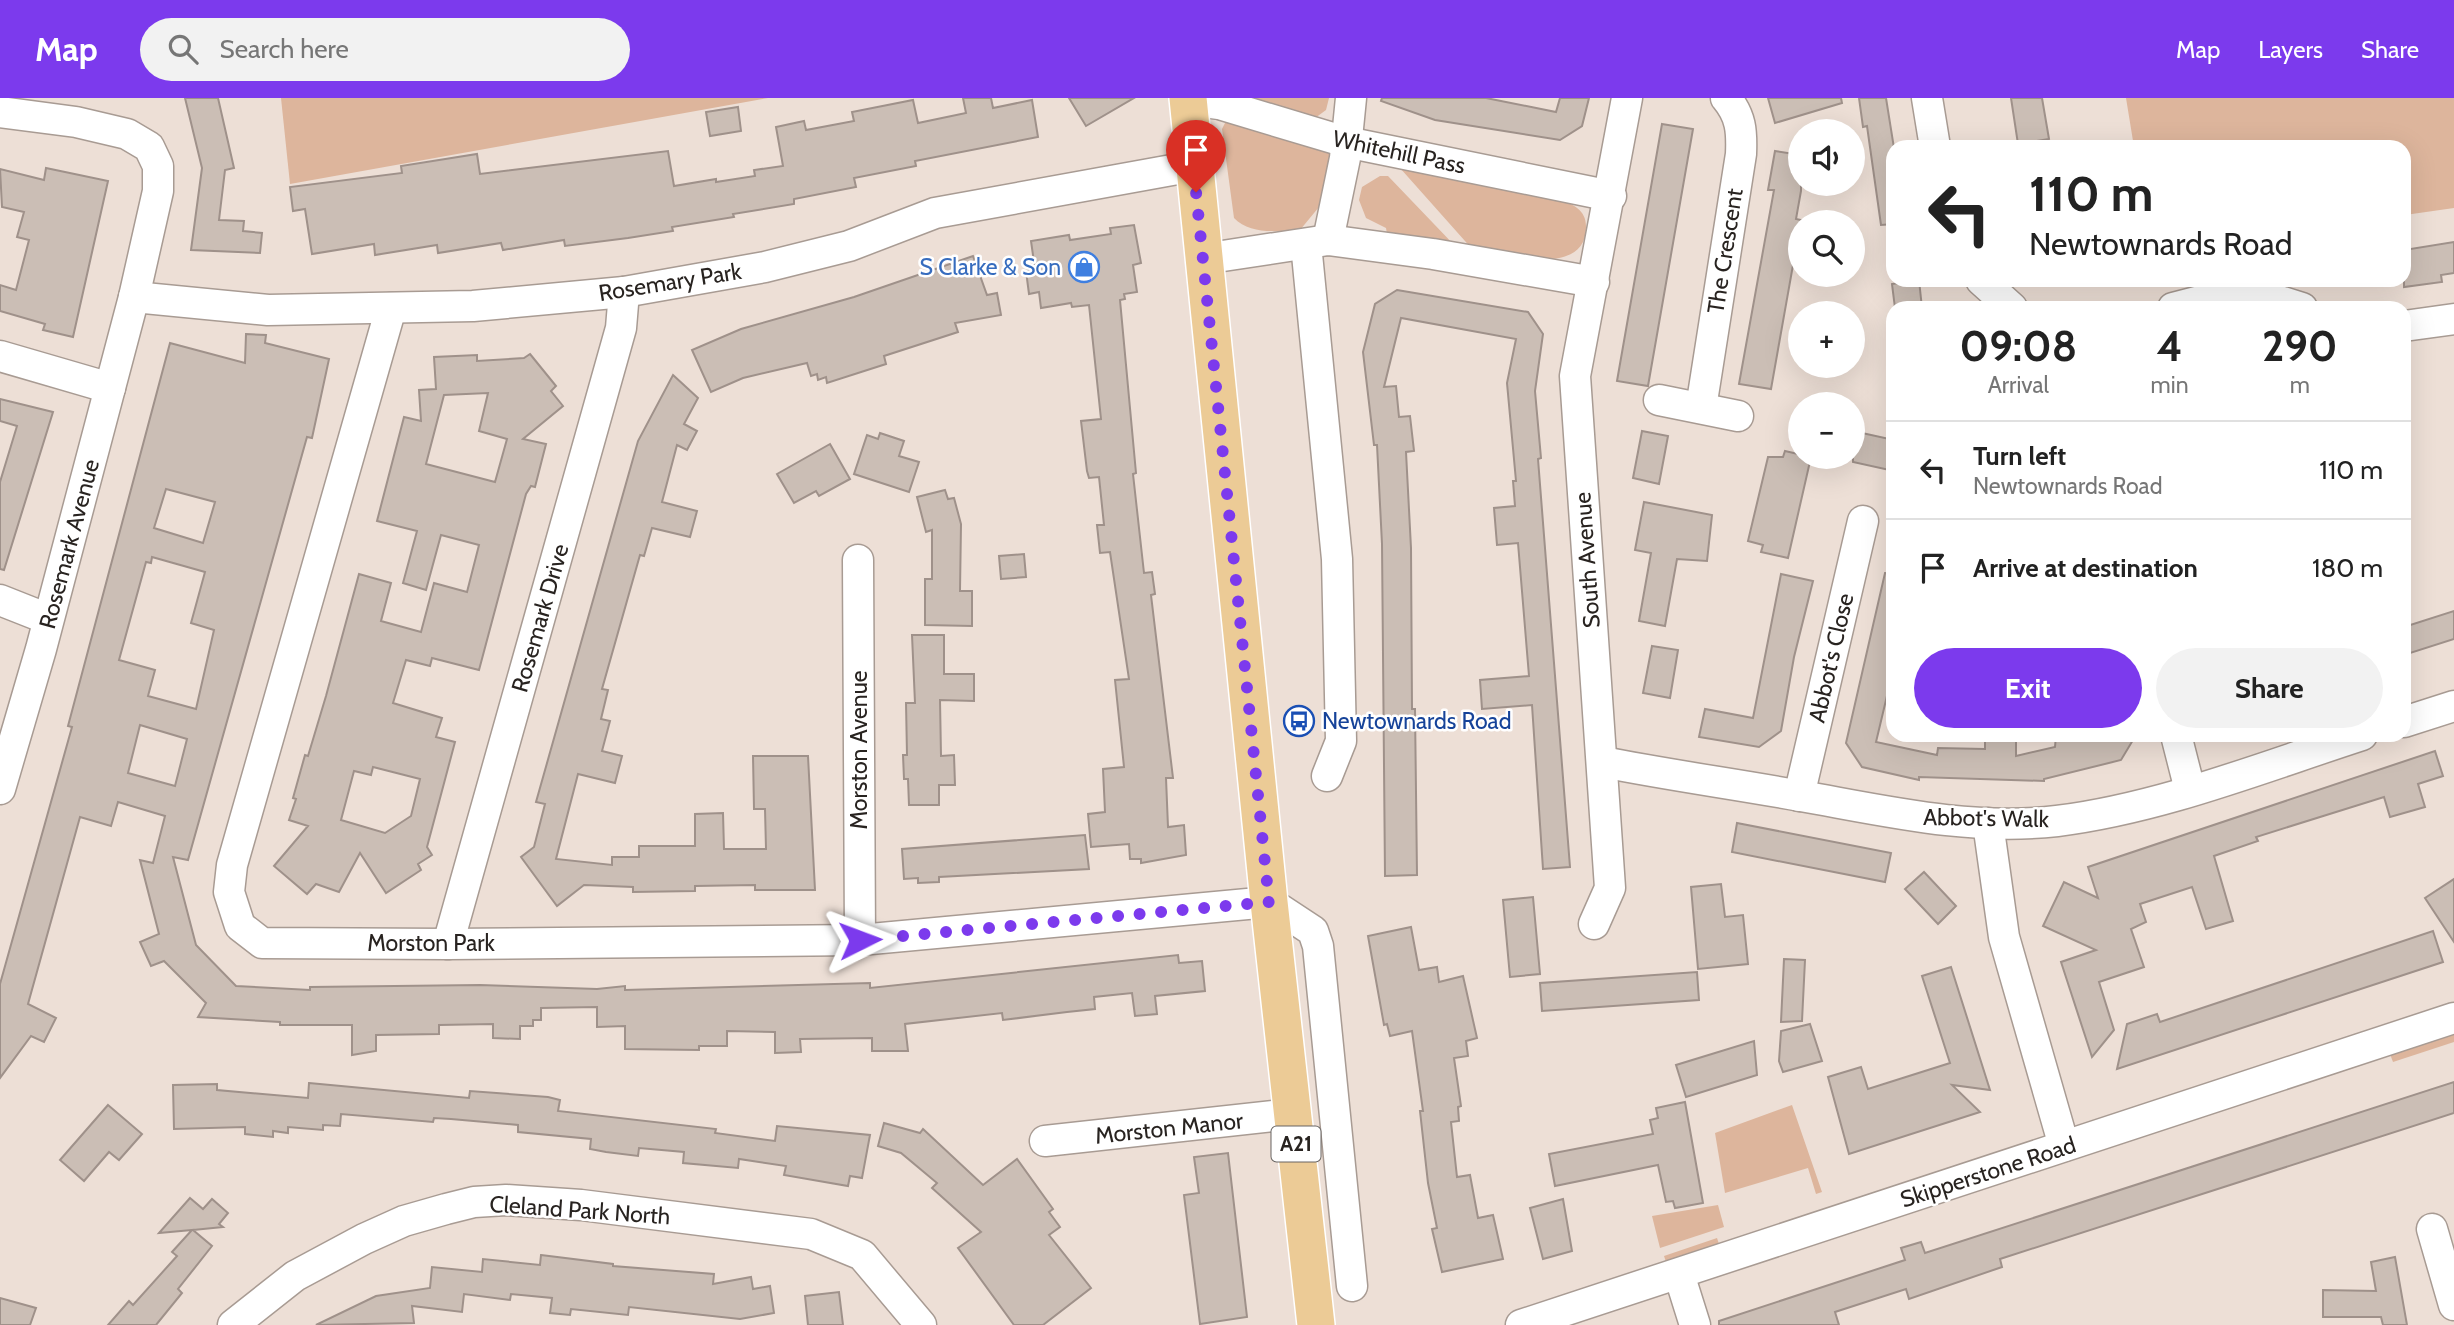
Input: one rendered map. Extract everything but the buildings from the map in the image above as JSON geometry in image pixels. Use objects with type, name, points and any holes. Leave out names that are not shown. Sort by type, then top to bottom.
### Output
[{"type":"main road","name":"A21","points":[[1188,99],[1269,902],[1316,1325]]},
{"type":"street","points":[[1326,776],[1341,741],[1337,559],[1317,242],[1346,142],[1350,98]]},
{"type":"street","name":"South Avenue","points":[[1594,924],[1610,888],[1575,376],[1611,195],[1627,98]]},
{"type":"street","name":"The Crescent","points":[[1700,408],[1741,153],[1742,129],[1735,109],[1726,98]]},
{"type":"street","points":[[1927,98],[1934,140]]},
{"type":"street","name":"Whitehill Pass","points":[[1188,99],[1219,104],[1346,142],[1611,195]]},
{"type":"street","name":"Rosemark Avenue","points":[[0,112],[127,135],[149,147],[158,166],[158,191],[134,298],[0,789]]},
{"type":"street","name":"Rosemary Park","points":[[134,298],[268,310],[472,306],[624,292],[765,267],[849,246],[947,211],[1194,166]]},
{"type":"street","points":[[1203,259],[1317,242],[1433,254],[1594,282]]},
{"type":"street","points":[[1989,287],[2004,301]]},
{"type":"street","name":"Rosemark Drive","points":[[448,944],[621,328],[624,292]]},
{"type":"street","points":[[2199,301],[2227,293],[2280,301]]},
{"type":"street","name":"Morston Park","points":[[391,308],[232,865],[229,892],[240,926],[262,943],[860,940],[1269,902]]},
{"type":"street","points":[[2411,325],[2454,319]]},
{"type":"street","points":[[0,356],[110,388]]},
{"type":"street","points":[[1659,400],[1738,416]]},
{"type":"street","name":"Abbot's Close","points":[[1799,796],[1863,521]]},
{"type":"street","name":"Morston Avenue","points":[[858,560],[860,940]]},
{"type":"street","points":[[0,600],[48,619]]},
{"type":"street","points":[[2411,720],[2454,706]]},
{"type":"street","points":[[2178,742],[2190,790]]},
{"type":"street","name":"Abbot's Walk","points":[[1603,762],[1931,820],[1988,823],[2054,821],[2098,815],[2190,790],[2340,742]]},
{"type":"street","points":[[1988,823],[2004,937],[2064,1146]]},
{"type":"street","points":[[1269,902],[1313,931],[1318,946],[1352,1286]]},
{"type":"street","name":"Skipperstone Road","points":[[1521,1325],[2454,1018]]},
{"type":"street","name":"Morston Manor","points":[[1045,1141],[1293,1114]]},
{"type":"street","name":"Cleland Park North","points":[[233,1325],[295,1276],[364,1239],[404,1221],[446,1209],[474,1202],[506,1200],[581,1205],[811,1234],[862,1255],[921,1325]]},
{"type":"street","points":[[2432,1229],[2454,1305]]},
{"type":"street","points":[[1679,1274],[1695,1325]]},
{"type":"shaded area","points":[[281,98],[768,98],[290,184]]},
{"type":"shaded area","points":[[1254,98],[1329,98],[1326,110],[1311,121]]},
{"type":"shaded area","points":[[2126,98],[2454,98],[2454,208],[2411,214],[2411,140],[2133,140]]},
{"type":"shaded area","points":[[1226,121],[1337,156],[1319,207],[1300,230],[1256,230],[1234,218],[1222,129]]},
{"type":"shaded area","points":[[1400,168],[1561,199],[1584,216],[1586,226],[1583,242],[1573,253],[1559,258],[1523,258],[1473,250]]},
{"type":"shaded area","points":[[1380,176],[1388,176],[1456,247],[1387,234],[1386,228],[1366,218],[1359,200],[1362,187]]},
{"type":"shaded area","points":[[2454,1032],[2454,1042],[2393,1062],[2390,1054]]},
{"type":"shaded area","points":[[1792,1105],[1822,1192],[1816,1194],[1808,1168],[1725,1193],[1715,1133]]},
{"type":"shaded area","points":[[1718,1205],[1724,1227],[1660,1248],[1652,1216]]},
{"type":"shaded area","points":[[1717,1238],[1719,1244],[1666,1262],[1664,1256]]},
{"type":"place","name":"S Clarke & Son","points":[[1084,267]]},
{"type":"place","name":"Newtownards Road","points":[[1299,721]]},
{"type":"route","points":[[860,940],[1269,902],[1196,192]]}]
